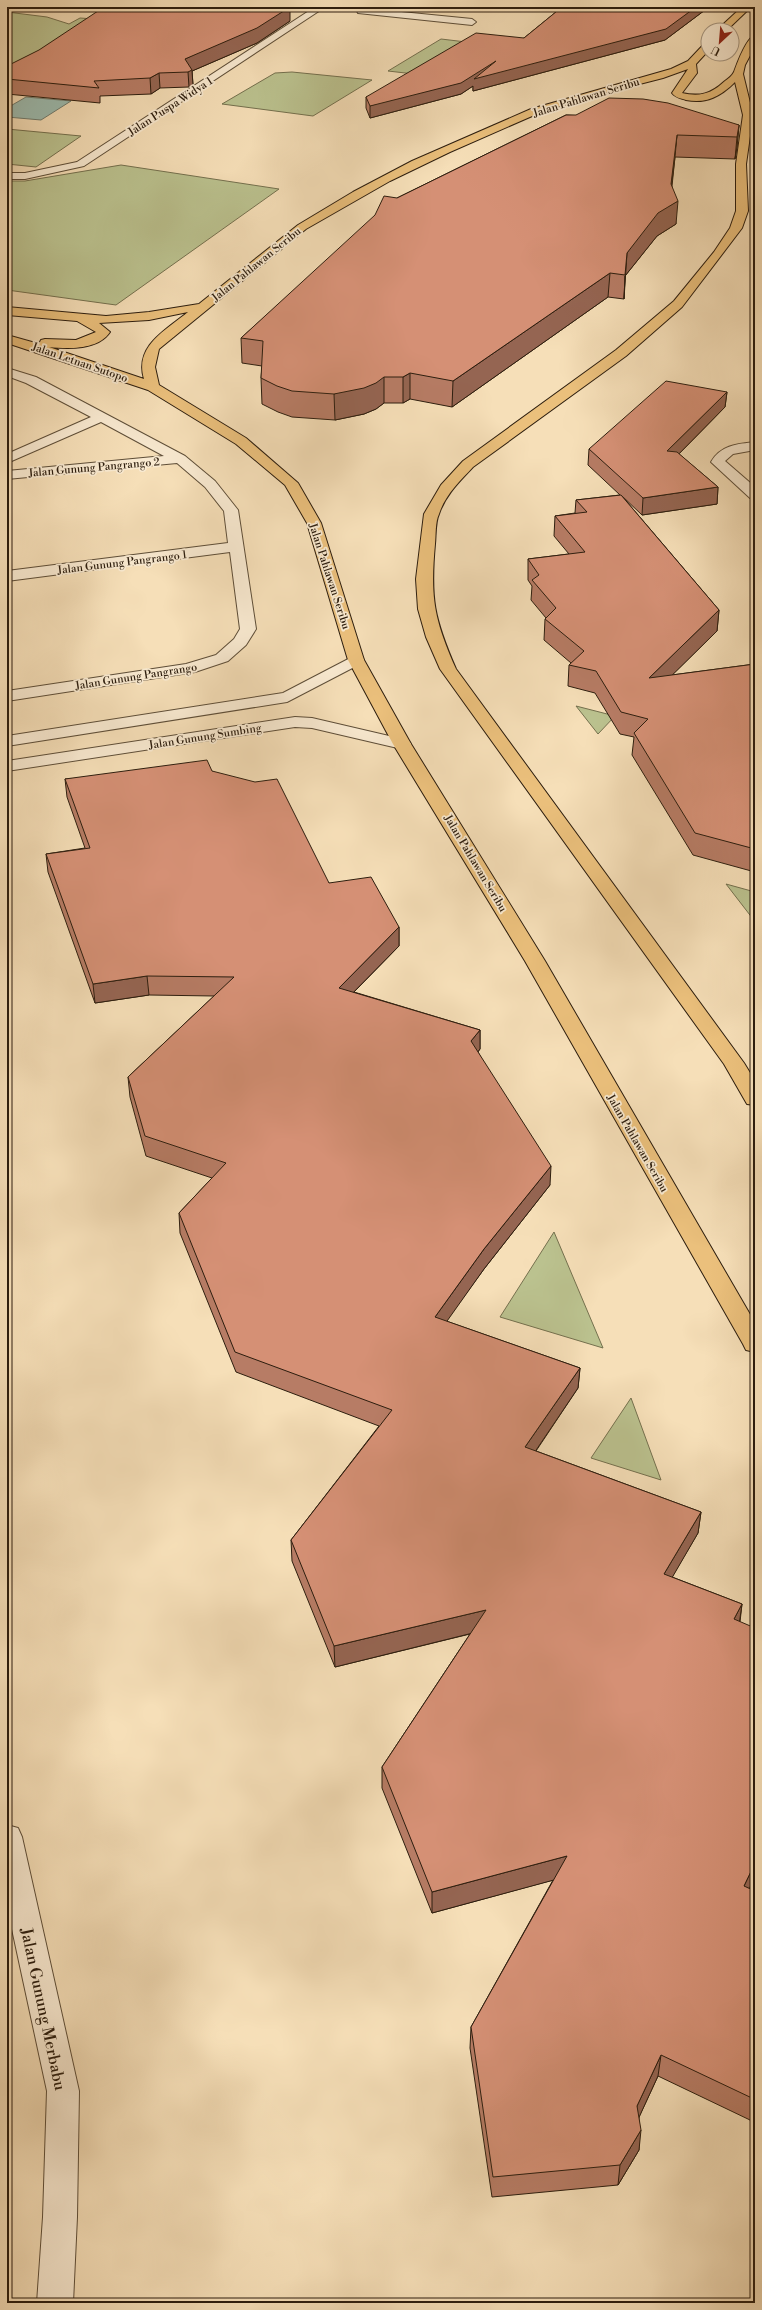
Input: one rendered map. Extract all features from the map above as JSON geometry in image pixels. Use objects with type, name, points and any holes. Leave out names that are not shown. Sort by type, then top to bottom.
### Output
[{"type":"main road","points":[[731,22],[747,7]]},
{"type":"main road","points":[[755,38],[740,65],[738,74],[748,114],[741,164],[742,211],[736,228],[714,260],[678,304],[621,353],[468,464],[446,488],[431,514],[424,579],[426,609],[434,637],[448,668],[734,1063],[755,1099]]},
{"type":"main road","name":"Jalan Pahlawan Seribu","points":[[700,54],[691,64],[663,75],[591,94],[536,111],[423,162],[357,195],[316,218],[153,347],[148,358],[148,372],[153,387],[242,441],[291,484],[314,523],[356,660],[402,744],[535,961],[582,1046],[755,1344]]},
{"type":"main road","points":[[691,64],[693,69],[692,73],[677,93],[679,95],[700,98],[715,96],[738,74]]},
{"type":"main road","points":[[536,111],[587,106]]},
{"type":"main road","points":[[732,135],[744,144]]},
{"type":"main road","points":[[7,311],[80,319],[127,319],[204,306]]},
{"type":"main road","points":[[13,340],[56,344],[83,344],[93,341],[104,332],[98,326],[80,319]]},
{"type":"main road","name":"Jalan Letnan Sutopo","points":[[13,340],[153,387]]},
{"type":"street","name":"Jalan Puspa Widya 1","points":[[7,176],[25,176],[80,164],[321,7]]},
{"type":"street","points":[[404,15],[413,7]]},
{"type":"street","points":[[439,19],[443,7]]},
{"type":"street","points":[[361,11],[472,22]]},
{"type":"street","name":"Jalan Gunung Pangrango","points":[[7,372],[31,380],[180,459],[210,484],[231,510],[248,629],[240,642],[222,658],[189,670],[7,696]]},
{"type":"street","name":"Jalan Gunung Pangrango 2","points":[[7,459],[102,417]]},
{"type":"street","points":[[755,446],[725,451],[720,455],[718,462],[755,495]]},
{"type":"street","name":"Jalan Gunung Pangrango 2","points":[[7,474],[180,459]]},
{"type":"street","name":"Jalan Gunung Pangrango 1","points":[[7,576],[236,547]]},
{"type":"street","name":"Jalan Gunung Sumbing","points":[[7,741],[287,697],[356,660]]},
{"type":"street","name":"Jalan Gunung Sumbing","points":[[7,766],[295,722],[312,723],[402,744]]},
{"type":"street","name":"Jalan Gunung Merbabu","points":[[7,1838],[63,2091],[60,2217],[55,2303]]},
{"type":"green space","points":[[7,12],[47,17],[69,24],[80,18],[95,19],[7,70]]},
{"type":"green space","points":[[441,39],[517,48],[466,80],[388,71]]},
{"type":"green space","points":[[292,72],[372,80],[313,116],[222,104],[275,73]]},
{"type":"green space","points":[[7,129],[81,136],[36,167],[7,164]]},
{"type":"green space","points":[[121,165],[279,189],[116,305],[7,290],[7,181],[25,181]]},
{"type":"green space","points":[[576,706],[615,716],[598,734]]},
{"type":"green space","points":[[726,884],[755,892],[755,917],[753,919]]},
{"type":"green space","points":[[554,1232],[603,1348],[500,1317]]},
{"type":"green space","points":[[631,1398],[661,1480],[591,1458]]},
{"type":"shaded area","points":[[26,97],[71,101],[41,120],[7,117],[7,108]]},
{"type":"building","points":[[104,7],[290,7],[257,28],[185,59],[192,70],[188,72],[159,73],[150,78],[94,81],[99,88],[7,79],[7,66],[39,50]]},
{"type":"building","points":[[562,7],[696,7],[666,29],[474,79],[496,61],[461,83],[370,106],[366,97],[476,33],[524,38]]},
{"type":"building","points":[[609,98],[643,99],[668,103],[739,125],[737,137],[677,135],[671,184],[678,201],[658,213],[627,253],[625,275],[610,273],[453,381],[410,373],[403,377],[384,377],[376,383],[364,388],[334,394],[292,391],[261,378],[263,341],[241,338],[375,215],[384,196],[397,198],[566,115],[576,115]]},
{"type":"building","points":[[666,381],[727,392],[667,451],[677,452],[718,487],[643,498],[589,449]]},
{"type":"building","points":[[621,495],[719,610],[649,678],[755,664],[755,849],[695,833],[634,733],[648,719],[621,712],[596,671],[569,665],[584,651],[545,619],[556,608],[532,580],[539,575],[528,559],[585,552],[555,516],[587,512],[576,500]]},
{"type":"building","points":[[207,760],[212,771],[255,782],[277,779],[329,883],[371,877],[399,927],[339,988],[480,1030],[471,1041],[551,1166],[484,1249],[435,1317],[580,1368],[525,1447],[701,1512],[664,1574],[742,1604],[734,1619],[755,1628],[755,1863],[744,1886],[755,1891],[755,2101],[754,2099],[661,2055],[637,2106],[641,2130],[620,2165],[493,2177],[471,2027],[567,1856],[432,1892],[382,1767],[486,1610],[334,1646],[291,1540],[392,1410],[235,1352],[179,1213],[226,1163],[145,1136],[128,1077],[234,977],[147,976],[93,984],[46,854],[90,848],[65,779]]}]
